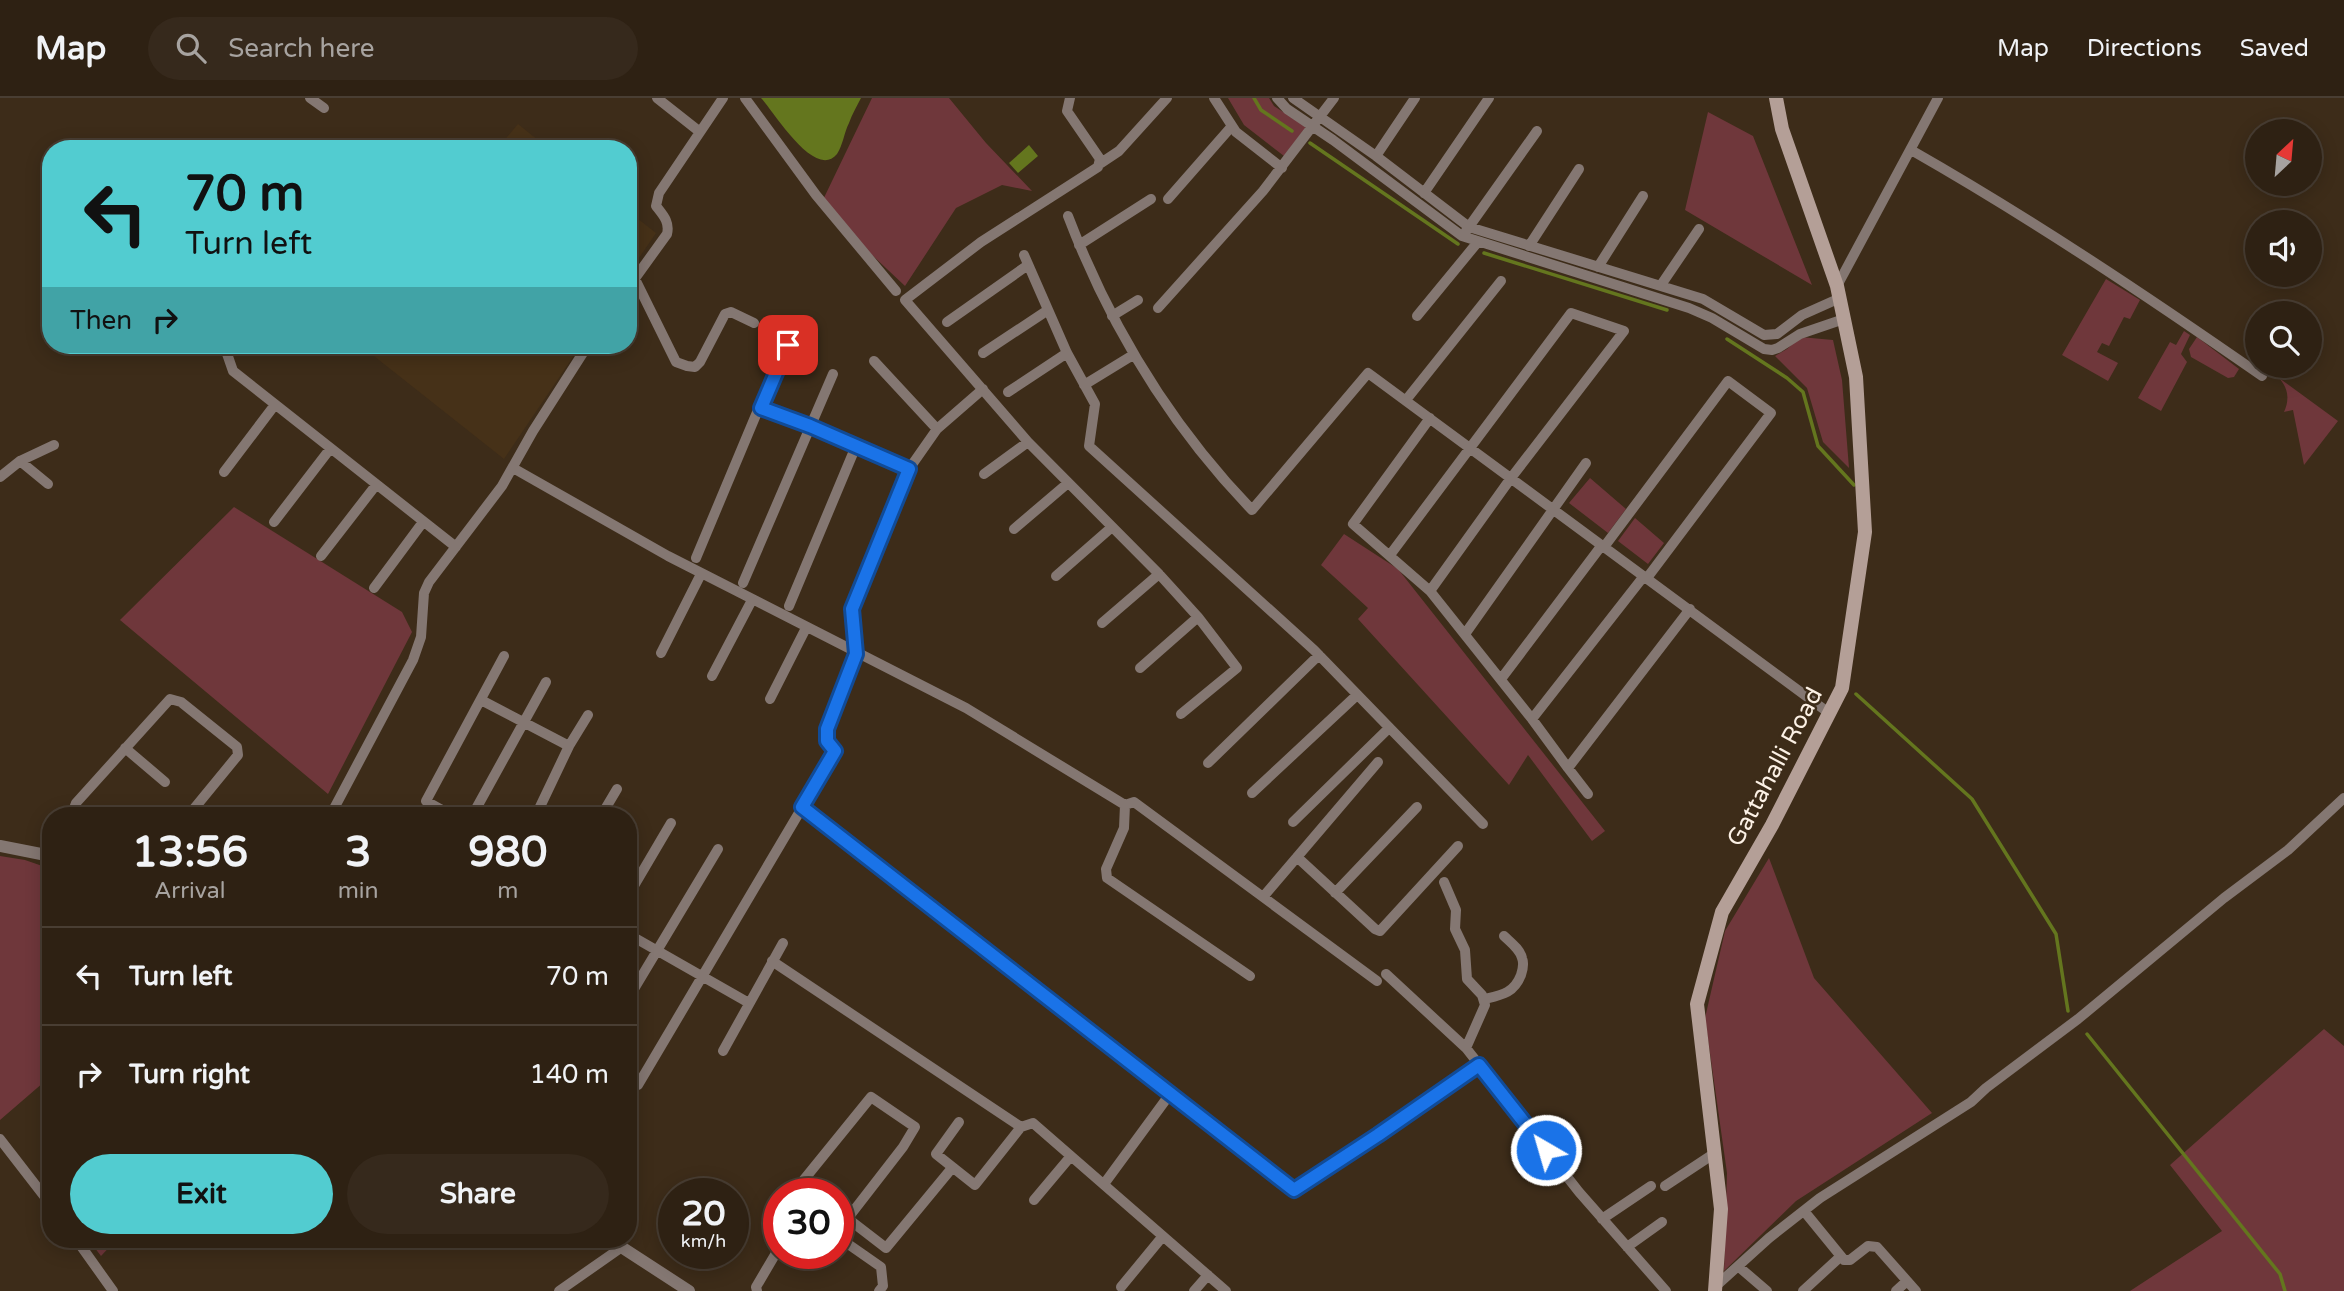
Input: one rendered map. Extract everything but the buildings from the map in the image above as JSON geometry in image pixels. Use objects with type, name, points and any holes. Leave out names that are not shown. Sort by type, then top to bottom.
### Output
[{"type":"main road","name":"Gattahalli Road","points":[[1716,1288],[1721,1209],[1697,1004],[1722,912],[1772,825],[1842,688],[1865,532],[1856,377],[1838,292],[1782,129],[1776,98]]},
{"type":"street","points":[[310,98],[324,107]]},
{"type":"street","points":[[657,98],[700,132]]},
{"type":"street","points":[[637,277],[667,234],[667,222],[656,206],[659,193],[723,98]]},
{"type":"street","points":[[745,98],[816,195],[896,291]]},
{"type":"street","points":[[1070,98],[1067,111],[1101,163]]},
{"type":"street","points":[[1167,98],[1119,151],[981,242],[905,300],[1028,442],[1198,617],[1237,668],[1181,714]]},
{"type":"street","points":[[1214,98],[1236,132],[1282,168]]},
{"type":"street","points":[[1277,98],[1287,109],[1317,122],[1376,156],[1469,227],[1703,299],[1753,329],[1771,336],[1838,292],[1938,98]]},
{"type":"street","points":[[1293,98],[1317,122],[1462,236],[1477,243],[1689,308],[1772,351],[1800,334],[1844,319]]},
{"type":"street","points":[[1158,308],[1282,168],[1334,98]]},
{"type":"street","points":[[1376,156],[1415,98]]},
{"type":"street","points":[[1424,193],[1489,98]]},
{"type":"street","points":[[1168,199],[1232,126]]},
{"type":"street","points":[[1462,236],[1537,131]]},
{"type":"street","points":[[1910,150],[2063,241],[2245,364]]},
{"type":"street","points":[[1529,246],[1579,169]]},
{"type":"street","points":[[1598,267],[1643,196]]},
{"type":"street","points":[[1079,244],[1150,200]]},
{"type":"street","points":[[1068,216],[1112,316],[1133,355],[1186,434],[1252,510],[1368,373],[1829,713]]},
{"type":"street","points":[[1661,285],[1699,229]]},
{"type":"street","points":[[1417,316],[1477,243]]},
{"type":"street","points":[[947,322],[1026,260],[1067,353],[1095,404],[1089,446],[1319,655],[1483,824]]},
{"type":"street","points":[[1406,400],[1501,281]]},
{"type":"street","points":[[637,293],[676,362],[681,364],[695,366],[699,362],[725,314],[732,312],[754,323]]},
{"type":"street","points":[[1112,316],[1138,300]]},
{"type":"street","points":[[984,353],[1048,310]]},
{"type":"street","points":[[1390,555],[1571,313],[1624,331],[1511,478],[1430,591]]},
{"type":"street","points":[[696,558],[788,345]]},
{"type":"street","points":[[1009,392],[1067,353]]},
{"type":"street","points":[[227,354],[233,371],[456,547]]},
{"type":"street","points":[[335,807],[413,660],[421,637],[424,593],[429,582],[502,486],[582,354]]},
{"type":"street","points":[[1084,385],[1133,355]]},
{"type":"street","points":[[874,361],[937,429]]},
{"type":"street","points":[[743,583],[833,373]]},
{"type":"street","points":[[1501,679],[1728,381],[1771,413],[1532,719]]},
{"type":"street","points":[[638,1084],[835,751],[827,741],[827,729],[856,654],[852,609],[909,469],[937,429],[983,388]]},
{"type":"street","points":[[224,472],[275,406]]},
{"type":"street","points":[[761,408],[909,469]]},
{"type":"street","points":[[1430,418],[1353,524],[1430,591],[1588,794]]},
{"type":"street","points":[[984,474],[1028,442]]},
{"type":"street","points":[[0,477],[20,461],[54,444]]},
{"type":"street","points":[[789,606],[856,446]]},
{"type":"street","points":[[274,522],[330,449]]},
{"type":"street","points":[[20,461],[48,484]]},
{"type":"street","points":[[1465,634],[1586,463]]},
{"type":"street","points":[[513,468],[701,574],[966,708],[1125,805],[1134,802],[1264,897],[1381,977],[1466,1048],[1602,1219],[1666,1291]]},
{"type":"street","points":[[1014,528],[1068,483]]},
{"type":"street","points":[[321,556],[376,485]]},
{"type":"street","points":[[374,588],[423,522]]},
{"type":"street","points":[[1056,576],[1112,527]]},
{"type":"street","points":[[661,653],[701,574]]},
{"type":"street","points":[[1102,623],[1159,574]]},
{"type":"street","points":[[712,676],[752,600]]},
{"type":"street","points":[[1568,768],[1690,609]]},
{"type":"street","points":[[1140,668],[1198,617]]},
{"type":"street","points":[[770,699],[806,628]]},
{"type":"street","points":[[1208,763],[1319,655]]},
{"type":"street","points":[[437,807],[426,801],[504,656]]},
{"type":"street","points":[[477,807],[546,682]]},
{"type":"street","points":[[1252,793],[1357,695]]},
{"type":"street","points":[[75,807],[170,699],[181,702],[237,747],[238,755],[195,807]]},
{"type":"street","points":[[481,700],[569,746]]},
{"type":"street","points":[[543,807],[569,746],[588,715]]},
{"type":"street","points":[[1293,822],[1389,728]]},
{"type":"street","points":[[125,748],[165,782]]},
{"type":"street","points":[[1264,897],[1378,762]]},
{"type":"street","points":[[606,807],[617,789]]},
{"type":"street","points":[[1716,1288],[1769,1238],[1804,1211],[1970,1102],[2078,1019],[2224,898],[2288,850],[2344,798]]},
{"type":"street","points":[[1125,805],[1124,828],[1106,869],[1107,878],[1250,976]]},
{"type":"street","points":[[802,807],[1294,1190],[1479,1065]]},
{"type":"street","points":[[1335,893],[1417,807]]},
{"type":"street","points":[[637,881],[671,823]]},
{"type":"street","points":[[0,846],[42,854]]},
{"type":"street","points":[[1297,857],[1380,931],[1458,846]]},
{"type":"street","points":[[637,984],[719,849]]},
{"type":"street","points":[[1444,882],[1456,910],[1455,929],[1465,950],[1467,979],[1485,999],[1485,1005],[1466,1048]]},
{"type":"street","points":[[1485,999],[1506,994],[1514,988],[1523,968],[1523,959],[1519,952],[1504,936]]},
{"type":"street","points":[[637,939],[749,1003]]},
{"type":"street","points":[[723,1051],[783,943]]},
{"type":"street","points":[[772,961],[1021,1127]]},
{"type":"street","points":[[1104,1184],[1170,1094]]},
{"type":"street","points":[[805,1178],[871,1097],[915,1127],[903,1147],[854,1210]]},
{"type":"street","points":[[958,1122],[936,1154],[975,1185],[1021,1127],[1033,1123],[1226,1291]]},
{"type":"street","points":[[0,1139],[42,1193]]},
{"type":"street","points":[[1665,1186],[1715,1153]]},
{"type":"street","points":[[1034,1200],[1071,1156]]},
{"type":"street","points":[[854,1223],[887,1248],[952,1168]]},
{"type":"street","points":[[1602,1219],[1651,1186]]},
{"type":"street","points":[[1804,1211],[1840,1257],[1850,1260],[1868,1246],[1877,1247],[1916,1291]]},
{"type":"street","points":[[1627,1247],[1662,1222]]},
{"type":"street","points":[[1121,1287],[1163,1236]]},
{"type":"street","points":[[82,1248],[113,1291]]},
{"type":"street","points":[[559,1291],[621,1248]]},
{"type":"street","points":[[624,1248],[689,1291]]},
{"type":"street","points":[[854,1248],[881,1267],[883,1286],[879,1291]]},
{"type":"street","points":[[1803,1291],[1840,1257]]},
{"type":"street","points":[[1739,1267],[1767,1291]]},
{"type":"street","points":[[757,1291],[756,1287],[767,1269]]},
{"type":"street","points":[[1194,1291],[1208,1275]]},
{"type":"street","points":[[1896,1291],[1908,1281]]},
{"type":"shaded area","points":[[761,98],[861,98],[837,154],[828,160],[818,159],[807,152]]},
{"type":"shaded area","points":[[872,98],[949,98],[986,143],[1032,191],[1002,185],[956,208],[905,286],[820,206]]},
{"type":"shaded area","points":[[1228,98],[1269,98],[1274,106],[1306,127],[1284,156],[1244,125]]},
{"type":"shaded area","points":[[1708,112],[1753,136],[1812,285],[1685,210]]},
{"type":"shaded area","points":[[518,124],[538,140],[505,140]]},
{"type":"shaded area","points":[[1029,145],[1038,156],[1018,173],[1009,163]]},
{"type":"shaded area","points":[[637,218],[656,233],[637,261]]},
{"type":"shaded area","points":[[2106,279],[2140,300],[2130,319],[2124,317],[2109,346],[2102,343],[2097,352],[2118,363],[2108,381],[2062,355]]},
{"type":"shaded area","points":[[2184,331],[2190,335],[2181,354],[2187,362],[2161,411],[2138,398],[2170,342],[2176,345]]},
{"type":"shaded area","points":[[1800,337],[1833,340],[1842,380],[1849,468],[1823,442],[1807,388],[1775,356]]},
{"type":"shaded area","points":[[2197,337],[2239,369],[2234,377],[2228,378],[2191,357],[2189,349]]},
{"type":"shaded area","points":[[371,354],[575,354],[504,459]]},
{"type":"shaded area","points":[[2279,378],[2338,421],[2304,465],[2293,410],[2284,412],[2287,394]]},
{"type":"shaded area","points":[[1590,478],[1626,509],[1608,533],[1569,503]]},
{"type":"shaded area","points":[[234,507],[402,612],[412,632],[328,794],[120,620]]},
{"type":"shaded area","points":[[1635,518],[1664,543],[1648,564],[1618,541]]},
{"type":"shaded area","points":[[1344,534],[1398,569],[1605,831],[1592,841],[1528,755],[1509,785],[1358,619],[1368,608],[1321,565]]},
{"type":"shaded area","points":[[0,856],[42,866],[42,1084],[0,1120]]},
{"type":"shaded area","points":[[1769,858],[1814,978],[1932,1113],[1796,1201],[1724,1271],[1727,1173],[1705,1018],[1725,931]]},
{"type":"shaded area","points":[[2324,1029],[2344,1046],[2344,1291],[2130,1291],[2222,1231],[2170,1165]]},
{"type":"shaded area","points":[[95,1248],[109,1248],[101,1256]]},
{"type":"waterway","points":[[1254,98],[1261,110],[1292,131]]},
{"type":"waterway","points":[[1310,143],[1458,244]]},
{"type":"waterway","points":[[1484,253],[1667,310]]},
{"type":"waterway","points":[[1727,339],[1787,378],[1803,392],[1818,446],[1854,485]]},
{"type":"waterway","points":[[1856,694],[1972,799],[2056,934],[2068,1011]]},
{"type":"waterway","points":[[2087,1034],[2280,1274],[2285,1291]]},
{"type":"route","points":[[788,345],[761,408],[909,469],[852,609],[856,654],[827,729],[827,741],[835,751],[802,807],[1294,1190],[1479,1065],[1546,1150]]}]
